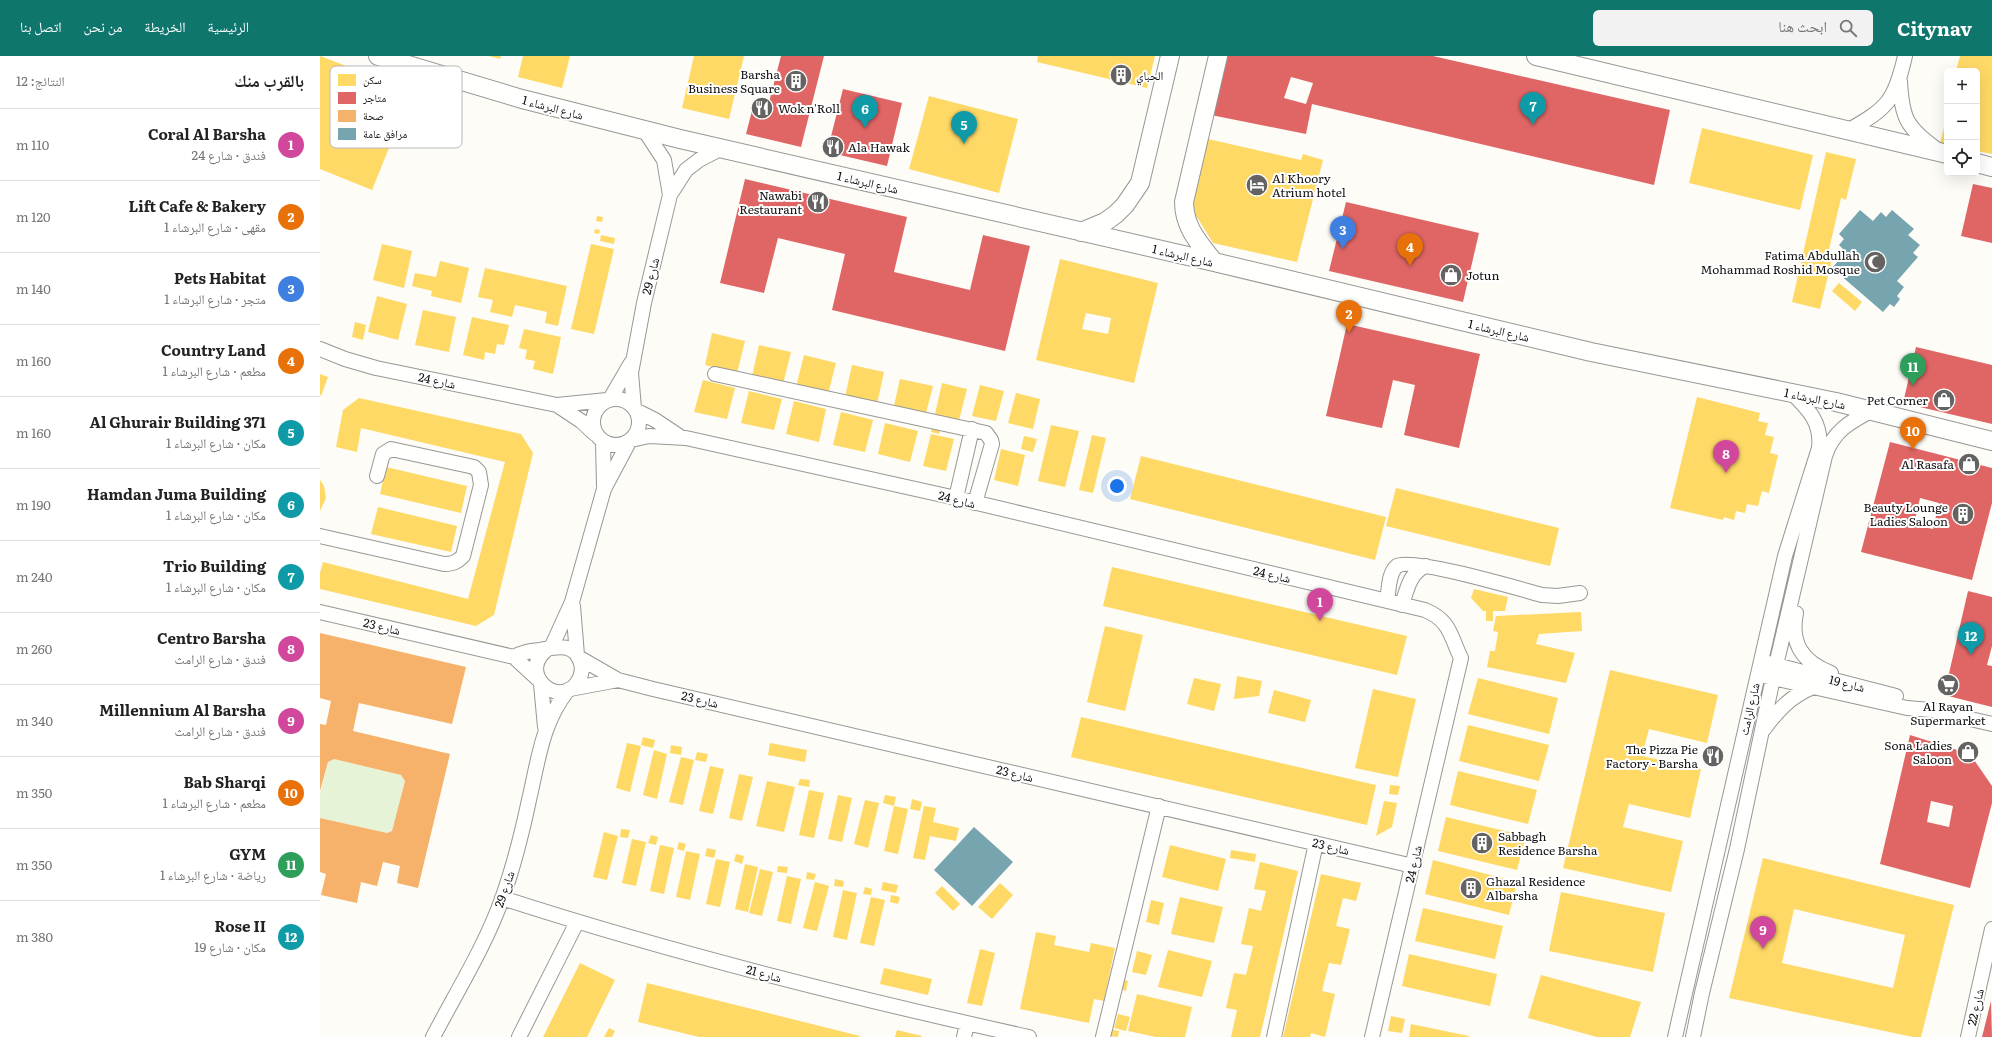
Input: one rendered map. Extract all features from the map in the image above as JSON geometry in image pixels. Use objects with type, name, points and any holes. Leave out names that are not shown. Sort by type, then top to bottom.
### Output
[{"type":"street","points":[[1081,232],[1105,222],[1116,214],[1125,205],[1140,183],[1170,56]]},
{"type":"street","points":[[1214,262],[1191,232],[1185,217],[1184,202],[1218,56]]},
{"type":"street","points":[[1536,56],[1944,154]]},
{"type":"street","points":[[1849,130],[1881,110],[1889,101],[1900,78],[1905,56]]},
{"type":"street","name":"شارع البرشاء 1","points":[[382,57],[412,66]]},
{"type":"street","points":[[1900,78],[1902,106],[1908,124],[1918,135],[1944,154]]},
{"type":"street","name":"شارع البرشاء 1","points":[[462,81],[522,99],[645,131],[1214,262],[1591,352],[1791,392],[1873,410],[1992,440]]},
{"type":"street","name":"شارع 29","points":[[645,131],[664,160],[670,195]]},
{"type":"street","name":"شارع 29","points":[[636,410],[630,373],[644,302],[670,195],[681,177],[689,168],[720,148]]},
{"type":"street","points":[[1980,164],[1992,167]]},
{"type":"street","name":"شارع 24","points":[[320,349],[376,368],[557,405],[609,400]]},
{"type":"street","name":"شارع 29","points":[[609,400],[634,357]]},
{"type":"street","points":[[715,374],[986,433],[992,444],[974,503]]},
{"type":"street","name":"شارع الرامث","points":[[1675,1037],[1785,556],[1819,442],[1819,431],[1815,419],[1791,392]]},
{"type":"street","points":[[572,602],[578,656],[581,663],[581,675],[575,685],[569,690],[553,691],[540,682],[537,675],[537,662],[540,657],[550,648],[563,626],[572,602],[604,488],[640,424],[636,410],[621,399],[609,400],[598,407],[593,417],[599,438],[604,488]]},
{"type":"street","name":"شارع 24","points":[[557,405],[578,418],[599,438]]},
{"type":"street","name":"شارع 24","points":[[636,410],[679,437]]},
{"type":"street","name":"شارع الرامث","points":[[1693,1037],[1702,993],[1737,849],[1774,672],[1826,456],[1830,443],[1847,423],[1873,410]]},
{"type":"street","points":[[956,498],[972,429]]},
{"type":"street","name":"شارع 24","points":[[630,441],[650,436],[679,437],[956,498],[1425,610],[1436,615],[1445,622],[1461,658],[1372,1037]]},
{"type":"street","points":[[599,438],[607,445],[615,446],[630,441]]},
{"type":"street","points":[[320,536],[444,564],[452,564],[463,556],[481,485],[479,472],[474,468],[391,449],[383,454],[377,476]]},
{"type":"street","points":[[1387,601],[1392,572],[1397,566],[1405,564],[1426,566],[1542,595],[1558,596],[1580,594]]},
{"type":"street","points":[[1402,605],[1412,577],[1417,570],[1426,566]]},
{"type":"street","points":[[1799,567],[1800,591],[1794,632],[1799,649],[1804,656],[1819,668],[1851,678],[1865,688]]},
{"type":"street","name":"شارع 23","points":[[320,612],[514,657],[540,682]]},
{"type":"street","points":[[514,657],[521,653],[565,647],[578,656]]},
{"type":"street","name":"شارع 23","points":[[578,656],[618,680],[1413,866]]},
{"type":"street","name":"شارع 19","points":[[1759,668],[1865,688],[1910,700],[1931,710]]},
{"type":"street","name":"شارع 19","points":[[1774,672],[1813,687],[1907,708],[1931,710],[1992,724]]},
{"type":"street","name":"شارع 23","points":[[569,690],[618,680]]},
{"type":"street","name":"شارع 29","points":[[540,682],[545,729]]},
{"type":"street","points":[[1761,732],[1786,702],[1799,693],[1813,687]]},
{"type":"street","name":"شارع 29","points":[[433,1037],[485,938],[502,898],[518,848],[545,729],[557,705],[569,690]]},
{"type":"street","points":[[1103,1037],[1159,806]]},
{"type":"street","points":[[1274,1037],[1316,843]]},
{"type":"street","name":"شارع 21","points":[[502,898],[577,922],[868,1001],[966,1030],[1029,1037]]},
{"type":"street","points":[[519,1037],[577,922]]},
{"type":"street","name":"شارع 22","points":[[1968,1037],[1992,929]]},
{"type":"green space","points":[[334,759],[401,775],[405,781],[392,831],[387,833],[320,818],[320,794],[328,762]]},
{"type":"building: سكن","points":[[320,56],[346,66],[330,66],[330,148],[389,148],[372,190],[320,169]]},
{"type":"building: سكن","points":[[489,56],[501,56],[500,59]]},
{"type":"building: سكن","points":[[523,56],[570,56],[562,88],[518,77]]},
{"type":"building: سكن","points":[[694,56],[744,56],[729,119],[682,108]]},
{"type":"building: سكن","name":"الحباي","points":[[1038,56],[1155,56],[1147,88],[1037,62]]},
{"type":"building: سكن","points":[[1960,56],[1992,56],[1992,154],[1980,152],[1980,68],[1957,68]]},
{"type":"building: سكن","points":[[929,96],[1018,119],[999,193],[909,169]]},
{"type":"building: سكن","points":[[1702,128],[1813,155],[1800,210],[1689,183]]},
{"type":"building: سكن","points":[[1944,128],[1944,144],[1940,143]]},
{"type":"building: سكن","name":"Al Khoory Atrium hotel","points":[[1208,139],[1301,160],[1303,154],[1323,160],[1297,262],[1213,243],[1192,209]]},
{"type":"building: سكن","points":[[1826,152],[1856,159],[1846,200],[1841,198],[1827,258],[1832,259],[1820,309],[1792,302]]},
{"type":"building: سكن","points":[[597,216],[603,217],[602,222],[596,221]]},
{"type":"building: سكن","points":[[595,229],[600,230],[599,234],[594,233]]},
{"type":"building: سكن","points":[[601,235],[615,238],[614,244],[600,241]]},
{"type":"building: سكن","points":[[382,244],[412,251],[404,288],[373,280]]},
{"type":"building: سكن","points":[[591,244],[614,249],[594,334],[571,329]]},
{"type":"building: سكن","points":[[1060,259],[1158,283],[1134,383],[1036,360]],"holes":[[[1086,313],[1111,318],[1108,334],[1082,329]]]},
{"type":"building: سكن","points":[[440,261],[469,268],[461,303],[431,296],[432,291],[412,286],[415,273],[436,277]]},
{"type":"building: سكن","points":[[485,268],[567,286],[558,326],[545,323],[547,312],[515,305],[512,317],[490,312],[493,300],[478,297]]},
{"type":"building: سكن","points":[[1839,283],[1862,302],[1855,311],[1832,291]]},
{"type":"building: سكن","points":[[377,296],[407,304],[398,340],[368,332]]},
{"type":"building: سكن","points":[[423,310],[456,317],[449,352],[415,345]]},
{"type":"building: سكن","points":[[472,317],[509,325],[504,345],[497,344],[495,354],[485,352],[484,360],[463,355]]},
{"type":"building: سكن","points":[[355,322],[366,325],[363,340],[352,337]]},
{"type":"building: سكن","points":[[524,329],[561,337],[553,374],[533,369],[535,361],[525,359],[527,350],[519,348]]},
{"type":"building: سكن","points":[[712,333],[745,341],[737,373],[705,365]]},
{"type":"building: سكن","points":[[759,345],[791,352],[783,384],[752,376]]},
{"type":"building: سكن","points":[[804,355],[836,363],[828,394],[796,387]]},
{"type":"building: سكن","points":[[852,365],[884,372],[877,404],[845,397]]},
{"type":"building: سكن","points":[[320,374],[328,377],[321,396],[320,395]]},
{"type":"building: سكن","points":[[900,379],[933,386],[925,417],[893,410]]},
{"type":"building: سكن","points":[[703,380],[735,388],[727,419],[694,412]]},
{"type":"building: سكن","points":[[942,383],[967,389],[959,420],[935,414]]},
{"type":"building: سكن","points":[[980,385],[1004,391],[996,421],[972,416]]},
{"type":"building: سكن","points":[[749,391],[782,399],[774,430],[741,423]]},
{"type":"building: سكن","points":[[1016,393],[1040,399],[1033,429],[1008,423]]},
{"type":"building: سكن","points":[[1697,397],[1760,413],[1758,421],[1768,423],[1765,435],[1774,437],[1770,453],[1778,455],[1769,493],[1762,491],[1758,506],[1747,504],[1745,513],[1736,511],[1734,520],[1724,517],[1723,520],[1670,508]]},
{"type":"building: سكن","points":[[359,398],[521,434],[533,453],[494,615],[476,626],[320,589],[320,573],[323,562],[468,599],[505,462],[361,428],[357,452],[336,447],[343,410]]},
{"type":"building: سكن","points":[[794,401],[826,409],[819,442],[786,434]]},
{"type":"building: سكن","points":[[841,412],[873,420],[865,452],[833,445]]},
{"type":"building: سكن","points":[[934,422],[942,424],[939,434],[931,432]]},
{"type":"building: سكن","points":[[885,423],[918,431],[910,462],[878,454]]},
{"type":"building: سكن","points":[[1051,425],[1079,431],[1065,487],[1038,481]]},
{"type":"building: سكن","points":[[931,434],[954,439],[946,471],[923,466]]},
{"type":"building: سكن","points":[[1092,435],[1106,438],[1093,493],[1079,490]]},
{"type":"building: سكن","points":[[1024,436],[1037,439],[1033,452],[1021,449]]},
{"type":"building: سكن","points":[[1001,449],[1025,455],[1018,486],[994,480]]},
{"type":"building: سكن","points":[[1141,456],[1386,517],[1375,560],[1130,499]]},
{"type":"building: سكن","points":[[386,467],[467,486],[461,513],[380,494]]},
{"type":"building: سكن","points":[[320,480],[324,486],[326,498],[320,511]]},
{"type":"building: سكن","points":[[1396,488],[1559,528],[1550,566],[1386,526]]},
{"type":"building: سكن","points":[[378,507],[457,526],[451,552],[371,534]]},
{"type":"building: سكن","points":[[1112,567],[1407,636],[1397,675],[1103,606]]},
{"type":"building: سكن","points":[[1474,589],[1508,597],[1505,611],[1493,611],[1493,621],[1486,621],[1486,611],[1483,611],[1471,598]]},
{"type":"building: سكن","points":[[1581,612],[1582,631],[1539,634],[1536,644],[1575,653],[1566,683],[1487,667],[1490,651],[1495,651],[1498,632],[1493,631],[1496,616]]},
{"type":"building: سكن","points":[[1105,626],[1143,635],[1125,711],[1087,702]]},
{"type":"building: سكن","points":[[1610,670],[1718,695],[1707,743],[1649,729],[1642,756],[1701,769],[1690,818],[1629,804],[1623,827],[1683,841],[1671,892],[1563,868]]},
{"type":"building: سكن","points":[[1237,676],[1262,681],[1259,696],[1234,699]]},
{"type":"building: سكن","points":[[1194,678],[1221,684],[1214,711],[1187,704]]},
{"type":"building: سكن","points":[[1478,678],[1558,698],[1549,734],[1468,714]]},
{"type":"building: سكن","points":[[1373,689],[1416,699],[1398,777],[1355,768]]},
{"type":"building: سكن","points":[[1274,690],[1311,700],[1305,722],[1268,713]]},
{"type":"building: سكن","points":[[1081,717],[1376,785],[1367,825],[1071,757]]},
{"type":"building: سكن","points":[[1468,725],[1549,745],[1539,781],[1459,761]]},
{"type":"building: سكن","points":[[643,737],[655,740],[653,748],[641,745]]},
{"type":"building: سكن","points":[[627,743],[641,746],[630,792],[616,788]]},
{"type":"building: سكن","points":[[770,743],[807,750],[805,762],[768,755]]},
{"type":"building: سكن","points":[[671,745],[682,747],[681,755],[670,753]]},
{"type":"building: سكن","points":[[654,750],[667,754],[657,799],[643,795]]},
{"type":"building: سكن","points":[[697,752],[708,754],[706,762],[695,760]]},
{"type":"building: سكن","points":[[681,757],[694,760],[683,805],[669,802]]},
{"type":"building: سكن","points":[[710,766],[724,769],[713,814],[699,811]]},
{"type":"building: سكن","points":[[1458,771],[1537,790],[1528,824],[1450,805]]},
{"type":"building: سكن","points":[[739,774],[753,777],[742,821],[729,818]]},
{"type":"building: سكن","points":[[800,779],[810,780],[809,787],[798,785]]},
{"type":"building: سكن","points":[[767,781],[795,787],[784,832],[756,826]]},
{"type":"building: سكن","points":[[1390,785],[1400,786],[1398,795],[1389,794]]},
{"type":"building: سكن","points":[[809,790],[824,793],[814,838],[799,835]]},
{"type":"building: سكن","points":[[838,795],[852,798],[842,842],[828,839]]},
{"type":"building: سكن","points":[[885,795],[896,797],[894,806],[883,803]]},
{"type":"building: سكن","points":[[912,799],[922,802],[920,811],[910,809]]},
{"type":"building: سكن","points":[[865,800],[879,803],[868,848],[854,844]]},
{"type":"building: سكن","points":[[1384,801],[1397,803],[1392,827],[1376,836]]},
{"type":"building: سكن","points":[[894,806],[908,809],[898,854],[884,851]]},
{"type":"building: سكن","points":[[924,806],[936,808],[933,822],[959,828],[956,841],[930,836],[925,860],[913,858]]},
{"type":"building: سكن","name":"Sabbagh Residence Barsha","points":[[1446,817],[1526,836],[1517,870],[1438,851]]},
{"type":"building: سكن","points":[[621,829],[630,830],[628,838],[620,837]]},
{"type":"building: سكن","points":[[604,832],[618,836],[607,880],[593,877]]},
{"type":"building: سكن","points":[[651,835],[658,837],[656,845],[648,843]]},
{"type":"building: سكن","points":[[632,839],[646,842],[636,886],[622,883]]},
{"type":"building: سكن","points":[[679,842],[686,844],[684,851],[677,849]]},
{"type":"building: سكن","points":[[660,845],[674,848],[664,894],[650,891]]},
{"type":"building: سكن","points":[[1170,845],[1226,859],[1218,891],[1162,877]]},
{"type":"building: سكن","points":[[707,848],[716,850],[714,858],[705,856]]},
{"type":"building: سكن","points":[[1231,850],[1256,854],[1255,862],[1230,858]]},
{"type":"building: سكن","points":[[686,851],[700,854],[690,900],[676,897]]},
{"type":"building: سكن","points":[[736,854],[744,856],[742,864],[734,861]]},
{"type":"building: سكن","points":[[1763,858],[1954,905],[1921,1037],[1913,1037],[1729,998]],"holes":[[[1794,909],[1905,935],[1893,988],[1782,963]]]},
{"type":"building: سكن","points":[[716,859],[730,862],[720,907],[706,904]]},
{"type":"building: سكن","name":"Ghazal Residence Albarsha","points":[[1433,860],[1517,882],[1509,915],[1425,894]]},
{"type":"building: سكن","points":[[1260,862],[1298,871],[1260,1037],[1231,1037],[1237,1010],[1226,1008],[1234,973],[1246,975],[1253,946],[1241,944],[1249,908],[1261,911],[1266,891],[1254,889]]},
{"type":"building: سكن","points":[[745,864],[758,867],[748,912],[735,909]]},
{"type":"building: سكن","points":[[778,866],[788,867],[787,873],[777,872]]},
{"type":"building: سكن","points":[[760,869],[773,872],[762,916],[749,913]]},
{"type":"building: سكن","points":[[807,872],[816,874],[814,880],[806,879]]},
{"type":"building: سكن","points":[[1321,874],[1361,883],[1356,901],[1343,898],[1336,926],[1350,929],[1341,965],[1329,963],[1322,991],[1335,994],[1325,1037],[1311,1033],[1310,1037],[1283,1037]]},
{"type":"building: سكن","points":[[787,876],[801,879],[791,924],[777,921]]},
{"type":"building: سكن","points":[[835,879],[844,881],[843,887],[834,886]]},
{"type":"building: سكن","points":[[815,882],[829,886],[817,931],[803,928]]},
{"type":"building: سكن","points":[[883,882],[898,885],[896,893],[881,890]]},
{"type":"building: سكن","points":[[1000,883],[1013,895],[992,919],[978,907]]},
{"type":"building: سكن","points":[[942,886],[960,904],[953,911],[935,893]]},
{"type":"building: سكن","points":[[865,887],[872,889],[871,895],[863,894]]},
{"type":"building: سكن","points":[[843,890],[857,893],[847,940],[833,937]]},
{"type":"building: سكن","points":[[1561,892],[1665,913],[1653,972],[1549,951]]},
{"type":"building: سكن","points":[[891,895],[900,897],[898,904],[890,902]]},
{"type":"building: سكن","points":[[871,897],[885,900],[874,946],[860,943]]},
{"type":"building: سكن","points":[[1180,897],[1223,907],[1214,943],[1171,934]]},
{"type":"building: سكن","points":[[1151,900],[1164,903],[1159,925],[1146,922]]},
{"type":"building: سكن","points":[[1423,908],[1503,926],[1495,959],[1415,941]]},
{"type":"building: سكن","points":[[1036,932],[1056,936],[1054,945],[1089,952],[1091,943],[1115,948],[1104,1001],[1094,999],[1089,1023],[1020,1009]]},
{"type":"building: سكن","points":[[980,949],[995,953],[982,1006],[967,1003]]},
{"type":"building: سكن","points":[[1168,950],[1212,961],[1202,997],[1158,987]]},
{"type":"building: سكن","points":[[1137,951],[1152,955],[1146,975],[1132,972]]},
{"type":"building: سكن","points":[[1409,954],[1497,974],[1490,1006],[1402,986]]},
{"type":"building: سكن","points":[[580,963],[615,980],[587,1037],[543,1037]]},
{"type":"building: سكن","points":[[884,968],[932,979],[928,995],[880,984]]},
{"type":"building: سكن","points":[[1541,975],[1641,1002],[1630,1037],[1597,1037],[1528,1018]]},
{"type":"building: سكن","points":[[1124,980],[1128,981],[1126,991],[1121,990]]},
{"type":"building: سكن","points":[[647,983],[860,1037],[699,1037],[638,1022]]},
{"type":"building: سكن","points":[[1137,994],[1192,1007],[1185,1037],[1156,1037],[1128,1031]]},
{"type":"building: سكن","points":[[1118,1014],[1130,1017],[1126,1031],[1114,1028]]},
{"type":"building: سكن","points":[[1391,1016],[1405,1019],[1402,1033],[1388,1031]]},
{"type":"building: سكن","points":[[1411,1024],[1469,1036],[1469,1037],[1409,1037]]},
{"type":"building: سكن","points":[[609,1028],[615,1031],[612,1037],[604,1037]]},
{"type":"building: سكن","points":[[1110,1029],[1119,1031],[1118,1037],[1108,1036]]},
{"type":"building: سكن","points":[[897,1030],[922,1036],[922,1037],[895,1037]]},
{"type":"building: متاجر","name":"Barsha Business Square","points":[[781,56],[824,56],[801,147],[746,134],[754,103],[768,106]]},
{"type":"building: متاجر","points":[[1225,56],[1433,56],[1670,110],[1654,185],[1312,104],[1306,134],[1211,115]],"holes":[[[1291,77],[1313,83],[1306,104],[1284,98]]]},
{"type":"building: متاجر","points":[[843,89],[902,103],[887,166],[827,152]]},
{"type":"building: متاجر","points":[[745,179],[907,217],[894,272],[970,290],[983,235],[1030,246],[1005,351],[832,310],[845,254],[778,238],[764,293],[720,283]]},
{"type":"building: متاجر","points":[[1973,184],[1992,188],[1992,243],[1961,236]]},
{"type":"building: متاجر","points":[[1346,202],[1479,233],[1463,302],[1329,271]]},
{"type":"building: متاجر","points":[[1347,324],[1480,354],[1459,448],[1404,435],[1415,385],[1393,380],[1382,428],[1326,416]]},
{"type":"building: متاجر","points":[[1916,347],[1992,365],[1992,424],[1903,403]]},
{"type":"building: متاجر","name":"Beauty Lounge Ladies Saloon","points":[[1890,442],[1992,468],[1992,503],[1972,580],[1861,552]],"holes":[[[1920,498],[1939,503],[1933,529],[1914,525]]]},
{"type":"building: متاجر","points":[[1968,591],[1992,597],[1992,646],[1987,665],[1992,666],[1992,707],[1944,695]]},
{"type":"building: متاجر","points":[[1910,735],[1970,754],[1992,786],[1992,803],[1970,888],[1880,864]],"holes":[[[1931,801],[1953,806],[1949,827],[1927,822]]]},
{"type":"building: متاجر","points":[[1991,1001],[1992,1037],[1982,1037]]},
{"type":"building: صحة","points":[[320,633],[466,667],[452,724],[359,703],[353,731],[450,754],[418,888],[397,883],[400,866],[383,862],[377,886],[361,882],[357,903],[321,895],[326,874],[320,872],[320,818],[387,833],[392,831],[405,781],[401,775],[334,759],[328,762],[320,791],[320,724],[326,725],[331,701],[320,698]]},
{"type":"building: مرافق عامة","name":"Fatima Abdullah Mohammad Roshid Mosque","points":[[1860,210],[1873,221],[1881,212],[1886,217],[1892,210],[1914,229],[1908,235],[1920,245],[1913,253],[1918,257],[1897,281],[1904,287],[1897,296],[1900,299],[1894,307],[1890,304],[1883,312],[1832,268],[1846,252],[1839,245],[1844,239],[1839,234]]},
{"type":"building: مرافق عامة","points":[[974,827],[1013,862],[972,906],[934,870]]},
{"type":"place","name":"الحباي","points":[[1121,75]]},
{"type":"place","name":"Barsha Business Square","points":[[796,81]]},
{"type":"place","name":"Wok n'Roll","points":[[762,108]]},
{"type":"place","name":"Trio Building","points":[[1533,125]]},
{"type":"place","name":"Hamdan Juma Building","points":[[865,128]]},
{"type":"place","name":"Al Ghurair Building 371","points":[[964,144]]},
{"type":"place","name":"Ala Hawak","points":[[833,147]]},
{"type":"place","name":"Al Khoory Atrium hotel","points":[[1257,185]]},
{"type":"place","name":"Nawabi Restaurant","points":[[818,202]]},
{"type":"place","name":"Pets Habitat","points":[[1343,249]]},
{"type":"place","name":"Fatima Abdullah Mohammad Roshid Mosque","points":[[1875,262]]},
{"type":"place","name":"Country Land","points":[[1410,266]]},
{"type":"place","name":"Jotun","points":[[1451,275]]},
{"type":"place","name":"Lift Cafe & Bakery","points":[[1349,333]]},
{"type":"place","name":"GYM","points":[[1913,386]]},
{"type":"place","name":"Pet Corner","points":[[1944,400]]},
{"type":"place","name":"Bab Sharqi","points":[[1913,450]]},
{"type":"place","name":"Al Rasafa","points":[[1969,464]]},
{"type":"place","name":"Centro Barsha","points":[[1726,473]]},
{"type":"place","name":"Beauty Lounge Ladies Saloon","points":[[1963,514]]},
{"type":"place","name":"Coral Al Barsha","points":[[1320,621]]},
{"type":"place","name":"Rose II","points":[[1971,655]]},
{"type":"place","name":"Al Rayan Supermarket","points":[[1948,685]]},
{"type":"place","name":"Sona Ladies Saloon","points":[[1968,752]]},
{"type":"place","name":"The Pizza Pie Factory - Barsha","points":[[1713,756]]},
{"type":"place","name":"Sabbagh Residence Barsha","points":[[1482,843]]},
{"type":"place","name":"Ghazal Residence Albarsha","points":[[1471,888]]},
{"type":"place","name":"Millennium Al Barsha","points":[[1763,949]]}]
